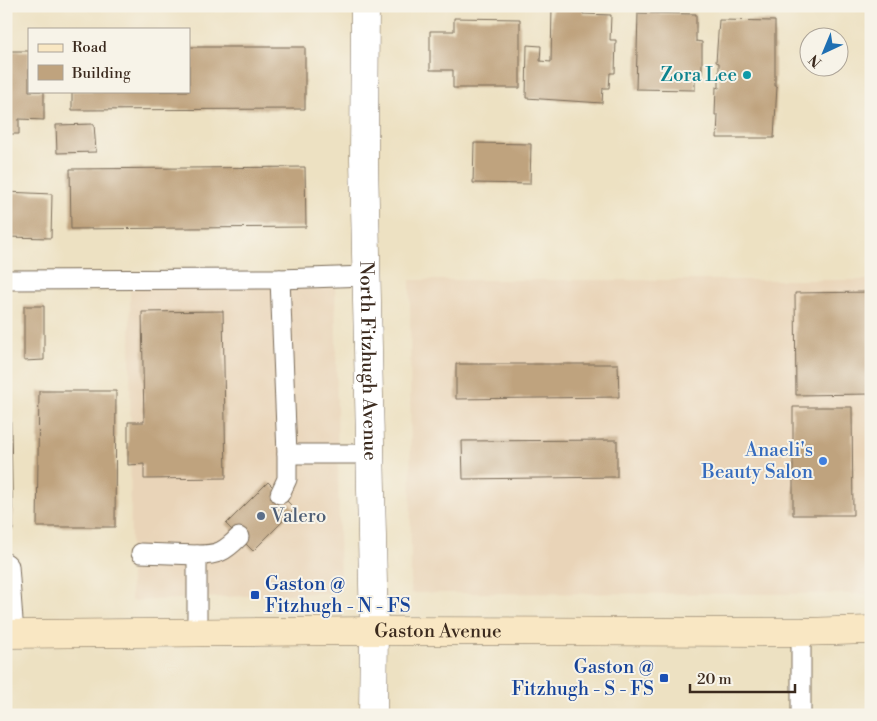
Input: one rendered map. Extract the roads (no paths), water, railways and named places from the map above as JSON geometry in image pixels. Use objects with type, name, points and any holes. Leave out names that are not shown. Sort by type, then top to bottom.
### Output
[{"type":"main road","name":"Gaston Avenue","points":[[10,634],[374,631],[801,632],[871,630]]},
{"type":"street","name":"North Fitzhugh Avenue","points":[[365,6],[364,159],[374,631],[373,715]]},
{"type":"lane","points":[[6,280],[280,279],[366,276]]},
{"type":"lane","points":[[280,279],[287,454],[287,479],[280,494]]},
{"type":"lane","points":[[287,454],[370,454]]},
{"type":"lane","points":[[141,553],[214,555],[227,549],[239,537]]},
{"type":"lane","points":[[197,554],[197,632]]},
{"type":"lane","points":[[6,563],[9,566],[10,634]]},
{"type":"lane","points":[[801,632],[801,715]]},
{"type":"place","name":"Zora Lee","points":[[747,75]]},
{"type":"place","name":"Anaeli's Beauty Salon","points":[[823,461]]},
{"type":"place","name":"Valero","points":[[261,516]]},
{"type":"place","name":"Gaston @ Fitzhugh - N - FS","points":[[255,595]]},
{"type":"place","name":"Gaston @ Fitzhugh - S - FS","points":[[664,678]]}]
